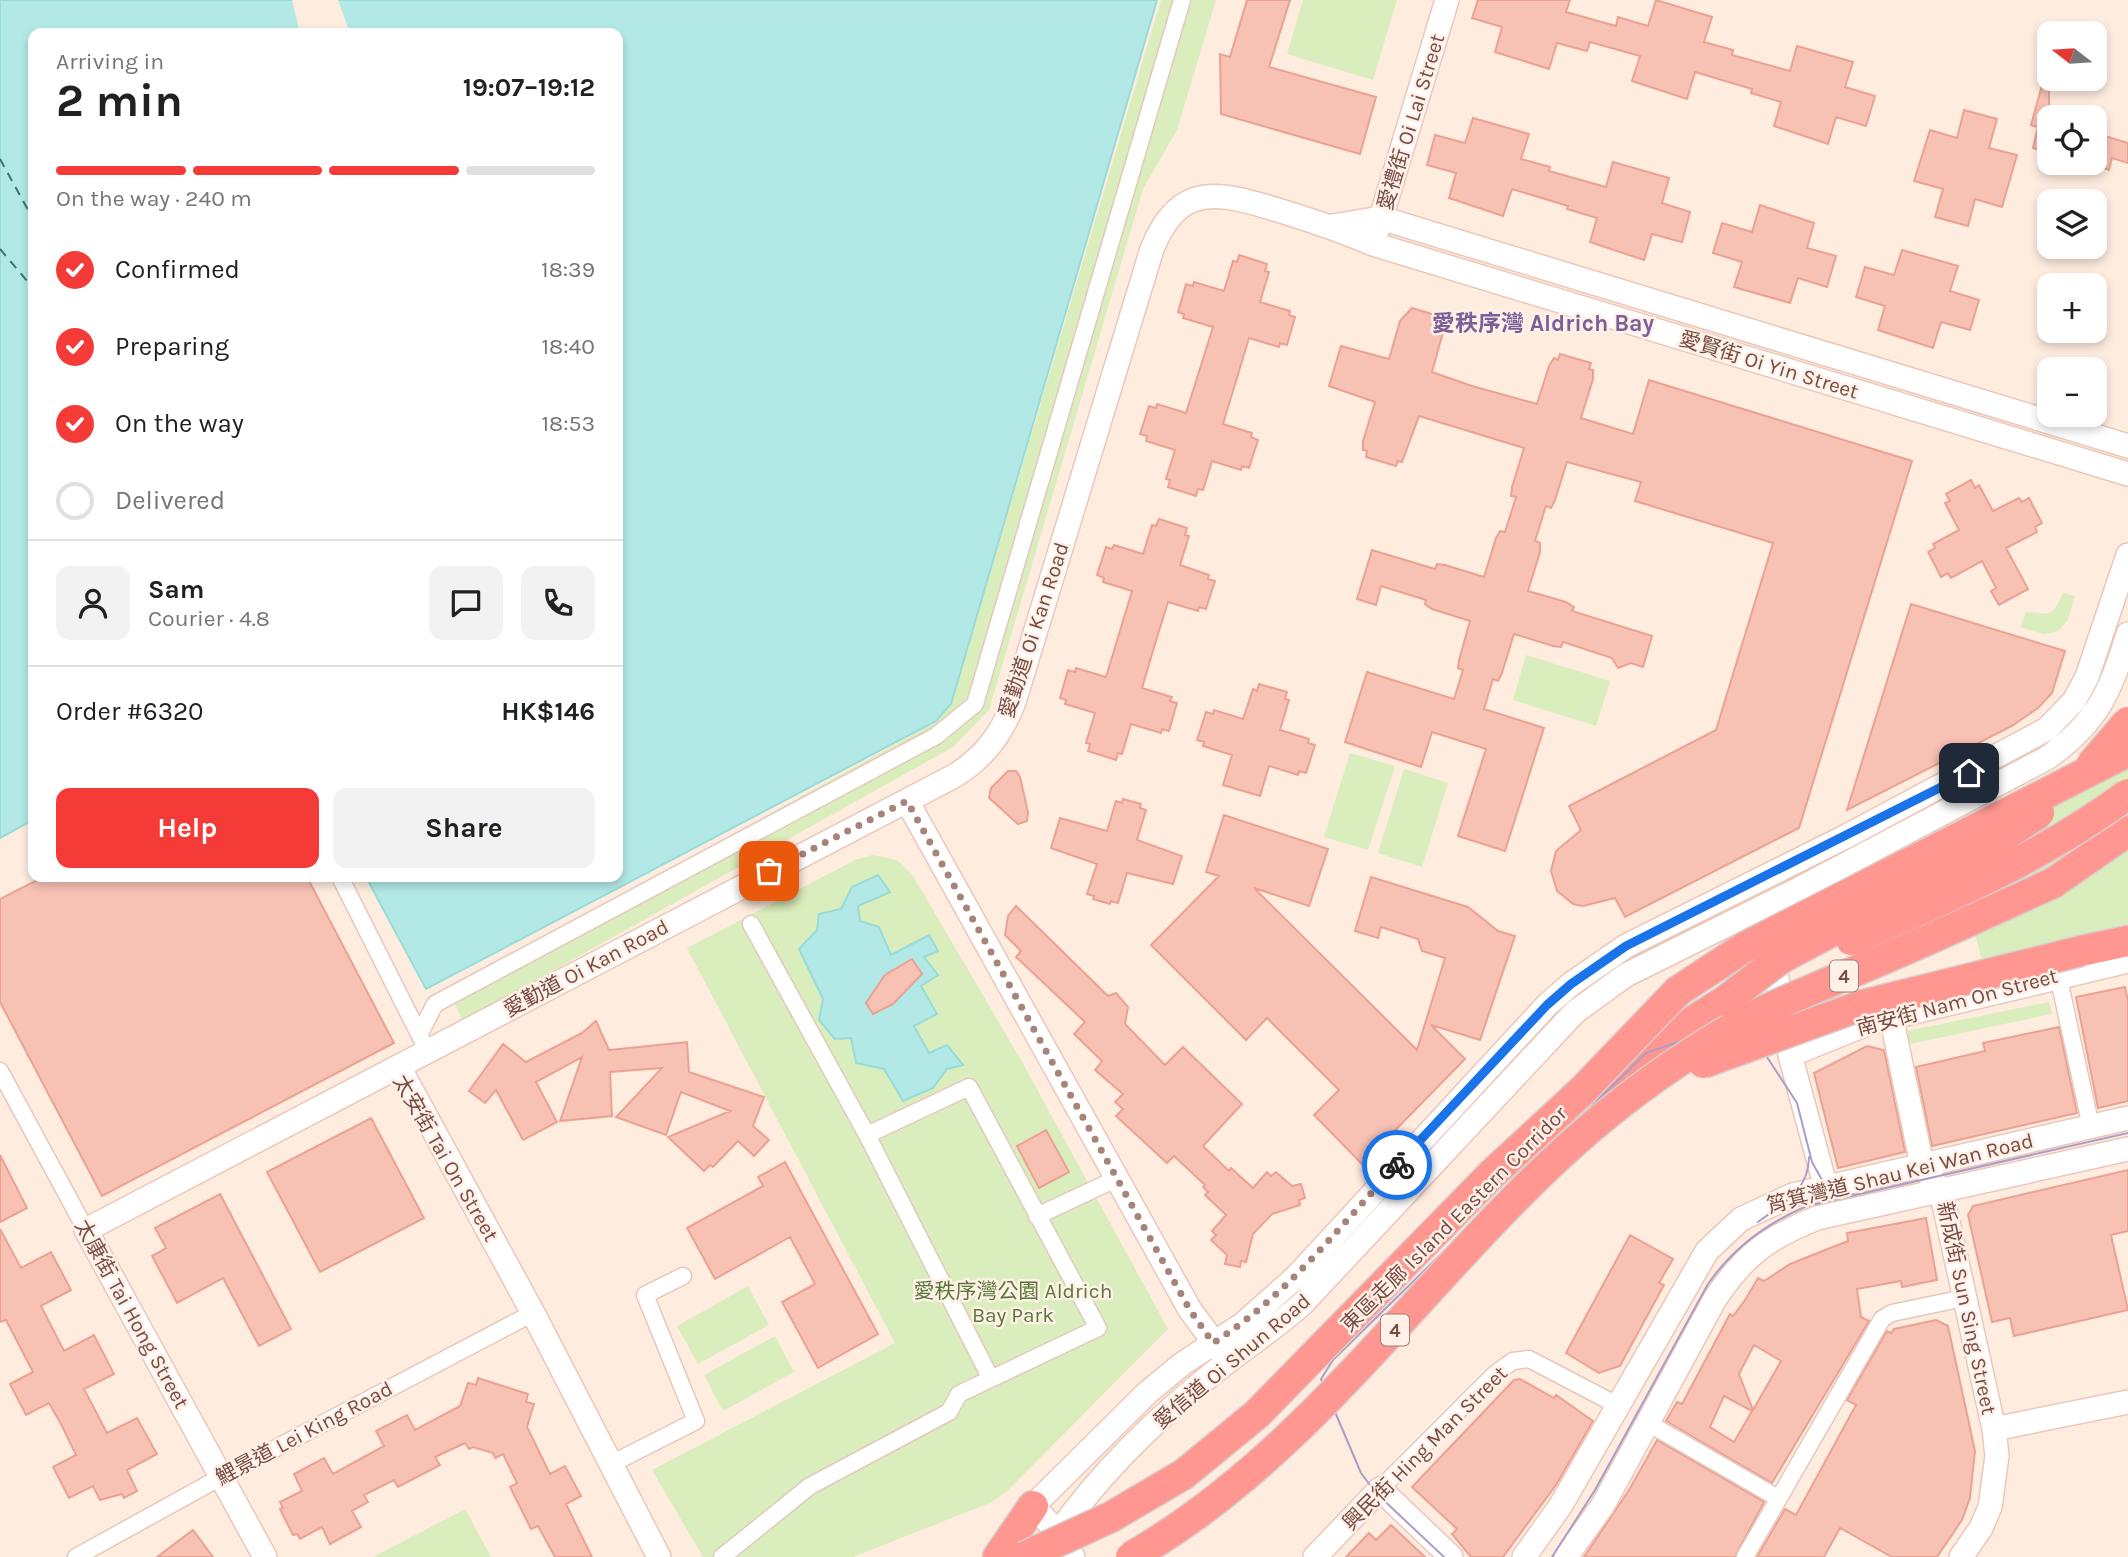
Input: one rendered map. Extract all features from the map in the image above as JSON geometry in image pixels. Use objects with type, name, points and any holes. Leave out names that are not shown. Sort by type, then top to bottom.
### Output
[{"type":"highway","points":[[1725,1000],[1780,959],[1819,936],[1954,867],[2010,834],[2071,785],[2128,722]]},
{"type":"highway","points":[[1582,1091],[1678,991],[1745,947],[2127,752]]},
{"type":"highway","name":"東區走廊 Island Eastern Corridor","points":[[1024,1557],[1111,1517],[1157,1491],[1184,1474],[1257,1414],[1492,1174],[1582,1091],[1725,1000],[1807,959],[2013,867],[2070,834],[2128,794]]},
{"type":"highway","name":"東區走廊 Island Eastern Corridor","points":[[1130,1557],[1209,1504],[1287,1441],[1376,1350],[1499,1216],[1588,1130],[1645,1087],[1730,1028],[2053,883],[2128,831]]},
{"type":"highway","points":[[2053,883],[2128,850]]},
{"type":"highway","points":[[1645,1087],[1743,1046],[1863,1004],[2128,941]]},
{"type":"highway","points":[[998,1557],[1033,1506]]},
{"type":"street","points":[[423,1043],[435,1004],[936,736],[975,704],[1182,0]]},
{"type":"street","name":"愛禮街 Oi Lai Street","points":[[1373,244],[1447,0]]},
{"type":"street","name":"愛賢街 Oi Yin Street","points":[[1192,200],[1226,195],[1332,226],[1373,244],[2128,474]]},
{"type":"street","name":"愛勤道 Oi Kan Road","points":[[400,1067],[423,1043],[907,801],[978,760],[1005,724],[1152,249],[1172,213],[1192,200]]},
{"type":"street","name":"愛賢街 Oi Yin Street","points":[[1332,226],[1381,218],[2128,446]]},
{"type":"street","name":"愛信道 Oi Shun Road","points":[[1033,1506],[1139,1400],[1182,1364],[1243,1324],[1296,1278],[1547,1005],[1571,984],[1626,946],[2024,744],[2057,720],[2087,677],[2128,555]]},
{"type":"street","name":"愛信道 Oi Shun Road","points":[[1058,1549],[1077,1506],[1135,1443],[1229,1360],[1270,1332],[1303,1303],[1575,1012],[1626,975],[1765,906],[2047,758],[2075,738],[2104,699],[2128,634]]},
{"type":"street","points":[[907,801],[1190,1310],[1213,1343],[1229,1360]]},
{"type":"street","points":[[1759,879],[1790,1055],[1826,1188]]},
{"type":"street","points":[[342,882],[423,1043]]},
{"type":"street","points":[[751,924],[867,1135],[990,1377]]},
{"type":"street","name":"南安街 Nam On Street","points":[[1790,1055],[1891,1016],[2058,975],[2128,961]]},
{"type":"street","points":[[2058,975],[2091,1127]]},
{"type":"street","name":"新成街 Sun Sing Street","points":[[1891,1016],[1922,1165],[1941,1191],[1994,1429],[1996,1473],[1990,1507],[1981,1528],[1961,1557]]},
{"type":"street","name":"太安街 Tai On Street","points":[[86,1230],[400,1067],[533,1313],[659,1557]]},
{"type":"street","name":"太康街 Tai Hong Street","points":[[0,1071],[265,1557]]},
{"type":"street","points":[[722,1557],[810,1486],[949,1412],[959,1394],[1098,1328],[969,1087],[867,1135]]},
{"type":"street","name":"筲箕灣道 Shau Kei Wan Road","points":[[1524,1557],[1561,1505],[1695,1269],[1723,1233],[1764,1206],[1826,1188],[2128,1118]]},
{"type":"street","name":"筲箕灣道 Shau Kei Wan Road","points":[[1566,1557],[1602,1506],[1715,1299],[1735,1269],[1751,1253],[1787,1230],[1817,1218],[2128,1149]]},
{"type":"street","points":[[1037,1216],[1118,1178]]},
{"type":"street","points":[[611,1464],[696,1421],[645,1295],[682,1276]]},
{"type":"street","points":[[1745,1557],[1882,1319],[1892,1312],[1964,1298]]},
{"type":"street","name":"鯉景道 Lei King Road","points":[[76,1557],[221,1476],[533,1313]]},
{"type":"street","name":"興民街 Hing Man Street","points":[[1315,1557],[1495,1374],[1513,1361],[1529,1359],[1541,1363],[1616,1405]]},
{"type":"street","points":[[1994,1429],[2128,1402]]},
{"type":"street","points":[[1648,1423],[1779,1498]]},
{"type":"street","points":[[1380,1489],[1451,1557]]},
{"type":"street","points":[[1033,1506],[1058,1549]]},
{"type":"green space","points":[[1161,0],[1216,0],[1177,130],[1143,189],[989,710],[953,747],[463,1021],[449,991],[936,722],[951,704]]},
{"type":"green space","points":[[1303,0],[1397,0],[1373,80],[1287,54]]},
{"type":"green space","points":[[2063,593],[2075,596],[2068,620],[2058,631],[2043,634],[2020,627],[2026,612],[2040,614],[2053,611]]},
{"type":"green space","points":[[1526,655],[1610,681],[1596,726],[1513,700]]},
{"type":"green space","points":[[1350,753],[1395,766],[1368,850],[1324,837]]},
{"type":"green space","points":[[2128,759],[2128,926],[1982,960],[1954,855],[2023,824]]},
{"type":"green space","points":[[1404,769],[1448,783],[1422,867],[1378,853]]},
{"type":"green space","name":"愛秩序灣公園 Aldrich Bay Park","points":[[872,855],[897,860],[913,876],[1021,1060],[1168,1329],[1006,1492],[992,1502],[853,1557],[703,1557],[652,1470],[895,1343],[687,948],[855,860]]},
{"type":"green space","points":[[2049,1002],[2052,1014],[1905,1045],[1902,1032]]},
{"type":"green space","points":[[748,1286],[769,1325],[698,1364],[677,1326]]},
{"type":"green space","points":[[775,1336],[794,1372],[723,1411],[704,1375]]},
{"type":"green space","points":[[465,1509],[491,1557],[373,1557]]},
{"type":"water","points":[[0,0],[1157,0],[951,704],[936,721],[426,989],[369,882],[623,882],[623,28],[28,28],[28,823],[0,838]]},
{"type":"water","points":[[878,875],[890,892],[858,906],[860,921],[879,927],[891,955],[929,935],[938,951],[924,957],[938,975],[921,986],[937,1014],[914,1026],[929,1053],[947,1045],[963,1065],[947,1069],[933,1088],[903,1101],[884,1069],[856,1063],[851,1038],[835,1039],[819,1020],[823,999],[799,949],[817,930],[819,914],[841,909],[852,887]],"holes":[[[911,960],[922,974],[893,1004],[873,1014],[866,1003],[885,975]]]},
{"type":"pier","points":[[292,0],[338,0],[348,28],[299,28]]},
{"type":"building","points":[[1247,0],[1290,0],[1269,67],[1376,97],[1360,154],[1221,114],[1220,54],[1230,57]]},
{"type":"building","points":[[1478,0],[1570,0],[1566,12],[1616,26],[1618,17],[1648,26],[1656,0],[1712,17],[1704,42],[1733,50],[1732,55],[1790,71],[1797,46],[1853,62],[1845,87],[1875,96],[1866,126],[1836,117],[1828,144],[1774,126],[1781,102],[1751,93],[1752,89],[1695,72],[1687,99],[1632,81],[1640,56],[1590,42],[1587,51],[1557,43],[1549,69],[1495,52],[1502,27],[1472,18]]},
{"type":"building","points":[[2040,91],[2049,91],[2049,105],[2037,105],[2037,127],[2031,125]]},
{"type":"building","points":[[1964,110],[1997,119],[1989,148],[2017,155],[2002,207],[1975,199],[1968,226],[1935,217],[1943,189],[1914,181],[1930,130],[1957,138]]},
{"type":"building","points":[[1473,118],[1529,134],[1521,159],[1550,167],[1549,171],[1606,187],[1613,162],[1669,178],[1662,203],[1690,212],[1682,242],[1652,234],[1644,260],[1590,242],[1597,218],[1567,209],[1568,206],[1512,189],[1503,216],[1449,198],[1456,173],[1427,165],[1435,135],[1465,143]]},
{"type":"building","points":[[2037,131],[2037,149],[2033,148]]},
{"type":"building","points":[[2107,137],[2128,143],[2128,163],[2112,158],[2109,170]]},
{"type":"building","points":[[1760,205],[1814,223],[1807,248],[1836,256],[1827,287],[1798,278],[1790,303],[1734,287],[1742,262],[1713,253],[1722,223],[1752,232]]},
{"type":"building","points":[[1902,250],[1958,266],[1950,291],[1979,300],[1970,330],[1941,322],[1933,348],[1878,330],[1885,306],[1856,297],[1865,267],[1894,275]]},
{"type":"building","points":[[1239,255],[1267,264],[1265,271],[1269,272],[1260,302],[1290,311],[1289,315],[1295,317],[1287,345],[1280,343],[1279,347],[1249,338],[1223,424],[1252,433],[1251,437],[1258,440],[1249,468],[1242,466],[1241,470],[1212,461],[1203,490],[1198,489],[1196,496],[1168,487],[1170,480],[1166,479],[1175,450],[1146,441],[1147,436],[1140,434],[1149,406],[1156,408],[1157,404],[1186,413],[1213,327],[1183,318],[1184,314],[1178,312],[1186,284],[1193,286],[1194,282],[1224,291],[1233,261],[1237,262]]},
{"type":"building","points":[[1412,308],[1442,317],[1440,323],[1445,325],[1432,372],[1472,386],[1537,404],[1549,366],[1554,358],[1558,360],[1560,354],[1591,363],[1589,369],[1593,370],[1593,379],[1581,418],[1633,434],[1649,380],[1912,461],[1799,828],[1625,917],[1615,898],[1583,906],[1573,904],[1557,891],[1551,871],[1556,851],[1581,830],[1569,806],[1716,730],[1773,543],[1635,501],[1641,482],[1567,462],[1555,500],[1551,508],[1546,506],[1535,541],[1540,543],[1540,552],[1528,591],[1566,602],[1574,607],[1572,611],[1652,636],[1643,667],[1631,663],[1618,668],[1612,658],[1563,642],[1561,647],[1553,646],[1514,634],[1502,673],[1498,681],[1493,679],[1484,709],[1544,728],[1505,851],[1458,836],[1486,749],[1432,732],[1421,767],[1345,742],[1367,672],[1454,699],[1463,670],[1458,668],[1459,660],[1470,621],[1432,609],[1425,604],[1426,600],[1381,586],[1376,605],[1357,599],[1372,550],[1435,569],[1437,564],[1445,565],[1484,577],[1496,538],[1500,531],[1505,532],[1516,497],[1511,496],[1512,487],[1524,448],[1419,416],[1402,462],[1398,461],[1396,466],[1366,457],[1363,441],[1375,402],[1329,386],[1341,346],[1389,359],[1400,321]]},
{"type":"building","points":[[1971,480],[1975,488],[1979,485],[1993,511],[2019,498],[2022,502],[2029,498],[2042,523],[2035,527],[2037,532],[2006,548],[2028,589],[1999,605],[1991,591],[1996,588],[1982,561],[1951,578],[1948,573],[1941,577],[1928,552],[1935,548],[1933,544],[1959,530],[1945,503],[1950,501],[1946,494]]},
{"type":"building","points":[[1159,519],[1187,528],[1185,535],[1189,536],[1180,565],[1209,575],[1208,579],[1215,581],[1206,609],[1199,607],[1198,611],[1168,602],[1155,644],[1142,688],[1172,697],[1170,701],[1177,703],[1169,731],[1162,729],[1161,733],[1131,724],[1122,754],[1118,753],[1116,760],[1088,751],[1090,744],[1086,743],[1095,713],[1065,704],[1066,700],[1060,698],[1068,670],[1075,672],[1076,668],[1106,677],[1132,591],[1103,582],[1104,578],[1097,575],[1106,547],[1112,549],[1114,545],[1143,554],[1152,525],[1156,526]]},
{"type":"building","points":[[1911,604],[2065,651],[2052,693],[2038,708],[2012,726],[1847,810]]},
{"type":"building","points":[[1259,684],[1287,692],[1285,699],[1289,700],[1280,730],[1309,739],[1308,743],[1315,745],[1306,773],[1299,771],[1298,775],[1269,766],[1260,796],[1223,785],[1232,755],[1203,746],[1204,742],[1197,740],[1206,712],[1213,714],[1214,710],[1243,719],[1253,689],[1257,691]]},
{"type":"building","points":[[1008,771],[1016,771],[1020,777],[1028,812],[1027,821],[1018,824],[989,798],[991,788]]},
{"type":"building","points":[[1123,799],[1141,804],[1140,808],[1146,810],[1137,840],[1182,856],[1173,884],[1127,873],[1118,903],[1111,901],[1110,904],[1093,899],[1094,896],[1087,894],[1097,864],[1051,848],[1060,818],[1107,831],[1116,801],[1122,803]]},
{"type":"building","points":[[1224,815],[1328,849],[1309,906],[1254,888],[1417,1050],[1445,958],[1422,951],[1418,939],[1381,927],[1378,938],[1355,931],[1371,877],[1468,907],[1498,931],[1515,936],[1480,1040],[1431,1025],[1465,1059],[1362,1164],[1314,1115],[1339,1090],[1267,1018],[1246,1040],[1151,945],[1219,876],[1206,872]]},
{"type":"building","points":[[33,882],[310,882],[394,1043],[102,1196],[0,1002],[0,899]]},
{"type":"building","points":[[1016,906],[1108,996],[1116,993],[1128,1007],[1125,1024],[1165,1065],[1183,1047],[1242,1104],[1203,1146],[1229,1171],[1231,1168],[1253,1188],[1267,1172],[1271,1176],[1276,1172],[1292,1186],[1301,1184],[1305,1198],[1299,1200],[1300,1205],[1272,1214],[1253,1234],[1246,1262],[1241,1261],[1240,1267],[1225,1264],[1227,1255],[1211,1240],[1216,1235],[1212,1231],[1226,1215],[1205,1195],[1208,1192],[1203,1187],[1205,1185],[1174,1156],[1167,1163],[1116,1116],[1123,1109],[1115,1102],[1123,1094],[1095,1070],[1102,1061],[1074,1034],[1085,1022],[1016,957],[1021,951],[1005,935],[1008,916]]},
{"type":"building","points":[[912,959],[922,974],[893,1004],[873,1014],[866,1003],[885,975]]},
{"type":"building","points":[[2125,987],[2128,1001],[2128,1101],[2098,1108],[2076,997]]},
{"type":"building","points":[[596,1021],[609,1050],[687,1042],[689,1072],[764,1097],[753,1126],[769,1140],[754,1156],[738,1141],[713,1167],[710,1165],[704,1171],[668,1137],[730,1111],[681,1092],[666,1135],[616,1117],[662,1068],[610,1072],[612,1116],[560,1121],[582,1057],[536,1082],[557,1122],[523,1140],[496,1090],[485,1103],[469,1091],[503,1044],[526,1062],[582,1033]]},
{"type":"building","points":[[2059,1027],[2077,1113],[1932,1146],[1916,1067],[1985,1051],[1983,1043]]},
{"type":"building","points":[[1867,1046],[1884,1050],[1905,1152],[1838,1168],[1814,1073]]},
{"type":"building","points":[[371,1118],[424,1218],[320,1272],[267,1172]]},
{"type":"building","points":[[1046,1130],[1069,1172],[1039,1188],[1017,1146]]},
{"type":"building","points":[[0,1155],[27,1208],[0,1222]]},
{"type":"building","points":[[785,1162],[878,1334],[818,1368],[782,1302],[815,1284],[790,1237],[715,1279],[687,1228],[763,1186],[758,1177]]},
{"type":"building","points":[[2128,1170],[2128,1231],[2111,1235],[2128,1310],[2014,1336],[2010,1318],[1992,1322],[1968,1215],[1973,1206]]},
{"type":"building","points":[[220,1194],[291,1329],[259,1346],[223,1278],[177,1303],[152,1256],[166,1248],[155,1228]]},
{"type":"building","points":[[1926,1218],[1937,1280],[1902,1287],[1901,1281],[1857,1289],[1861,1317],[1869,1321],[1772,1483],[1666,1421],[1677,1402],[1682,1404],[1730,1314],[1733,1316],[1758,1278],[1764,1281],[1790,1264],[1848,1241],[1847,1233]],"holes":[[[1754,1345],[1781,1361],[1753,1410],[1739,1374]],[[1724,1396],[1752,1411],[1734,1442],[1710,1427]]]},
{"type":"building","points":[[0,1229],[21,1268],[51,1252],[71,1290],[41,1306],[64,1351],[94,1335],[114,1374],[84,1389],[107,1433],[137,1418],[157,1454],[127,1470],[137,1491],[124,1498],[122,1494],[100,1500],[93,1486],[69,1498],[53,1467],[76,1455],[62,1426],[49,1403],[26,1415],[10,1384],[33,1372],[6,1320],[0,1322]]},
{"type":"building","points":[[1630,1235],[1673,1259],[1659,1283],[1664,1285],[1620,1366],[1599,1373],[1566,1353]]},
{"type":"building","points":[[1936,1320],[1948,1326],[1975,1451],[1970,1498],[1962,1520],[1937,1557],[1892,1557],[1840,1528],[1824,1557],[1757,1557],[1785,1509],[1796,1515],[1856,1405],[1847,1400],[1887,1331],[1891,1333],[1894,1329]]},
{"type":"building","points":[[478,1378],[528,1394],[526,1402],[534,1404],[527,1427],[550,1474],[565,1466],[581,1496],[566,1504],[592,1557],[555,1557],[538,1526],[531,1529],[510,1487],[517,1483],[503,1454],[495,1458],[493,1453],[473,1447],[469,1449],[465,1443],[435,1457],[440,1465],[398,1487],[394,1480],[364,1495],[368,1502],[352,1511],[361,1527],[330,1544],[322,1527],[300,1539],[297,1534],[293,1535],[280,1509],[283,1508],[280,1502],[302,1491],[294,1474],[324,1458],[333,1474],[384,1446],[376,1431],[407,1415],[415,1430],[460,1406],[468,1383],[476,1385]]},
{"type":"building","points":[[1520,1379],[1554,1398],[1556,1395],[1593,1421],[1556,1485],[1503,1557],[1471,1557],[1452,1534],[1457,1529],[1412,1487],[1514,1380]]},
{"type":"building","points":[[1657,1440],[1764,1502],[1735,1557],[1584,1557],[1629,1490]]},
{"type":"building","points":[[1391,1525],[1425,1557],[1346,1557],[1369,1533],[1376,1540]]},
{"type":"building","points":[[193,1530],[213,1557],[157,1557]]},
{"type":"ferry route","points":[[0,159],[28,210]]},
{"type":"ferry route","points":[[0,249],[28,282]]},
{"type":"tram line","points":[[1444,1557],[1376,1493],[1361,1473],[1321,1379],[1333,1360],[1646,1053],[1690,1038],[1747,1039],[1765,1054],[1797,1103],[1812,1162],[1822,1180],[1836,1191],[1854,1195]]},
{"type":"tram line","points":[[1552,1557],[1595,1490],[1708,1284],[1728,1259],[1752,1238],[1778,1220],[1807,1206],[2128,1133]]},
{"type":"tram line","points":[[1758,1222],[1793,1196],[1804,1179],[1809,1157]]},
{"type":"way so far","points":[[769,871],[907,801],[1190,1310],[1213,1343],[1243,1324],[1296,1278],[1397,1165]]},
{"type":"district","name":"愛秩序灣 Aldrich Bay","points":[[1543,323]]},
{"type":"route","points":[[1397,1165],[1547,1005],[1571,984],[1626,946],[1845,838],[1969,773]]}]
